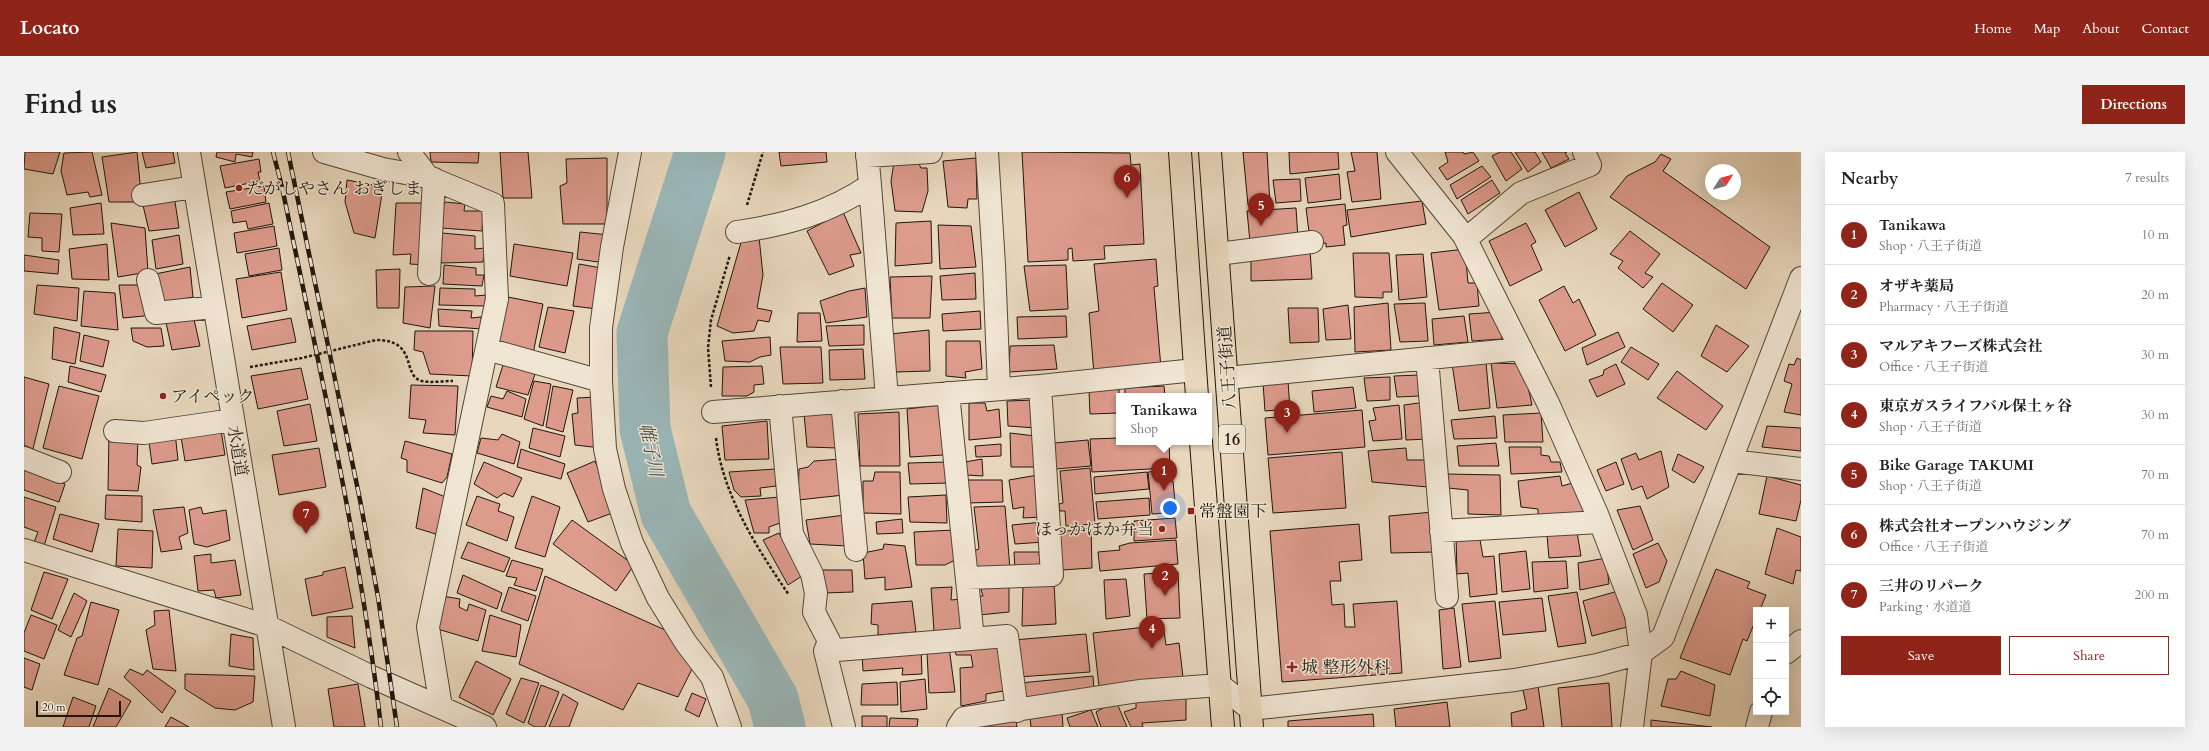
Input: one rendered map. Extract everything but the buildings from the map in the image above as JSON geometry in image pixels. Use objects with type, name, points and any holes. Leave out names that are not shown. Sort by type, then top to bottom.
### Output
[{"type":"highway","name":"八王子街道","points":[[1180,152],[1197,393]]},
{"type":"highway","name":"八王子街道","points":[[1210,152],[1228,378],[1251,718]]},
{"type":"highway","name":"16","points":[[1200,445],[1223,727]]},
{"type":"street","name":"水道道","points":[[189,152],[213,307],[284,727]]},
{"type":"street","points":[[324,152],[383,169],[431,178],[493,204],[496,299],[487,349],[428,627],[441,707]]},
{"type":"street","points":[[409,152],[431,178],[429,274]]},
{"type":"street","points":[[630,152],[612,247],[601,328],[601,381],[607,456],[614,489],[632,543],[658,598],[686,644],[712,677],[730,727]]},
{"type":"street","points":[[887,398],[867,154],[931,152]]},
{"type":"street","points":[[987,152],[994,265],[999,389]]},
{"type":"street","points":[[1397,152],[1466,239],[1548,403],[1600,522],[1636,615],[1642,653],[1632,727]]},
{"type":"street","points":[[1466,239],[1522,193],[1590,166],[1584,152]]},
{"type":"street","points":[[737,232],[794,221],[821,212],[855,195],[870,185]]},
{"type":"street","points":[[143,195],[194,187]]},
{"type":"street","points":[[1218,254],[1312,242]]},
{"type":"street","points":[[958,727],[964,718],[1139,691],[1220,685],[1251,718],[1515,680],[1597,665],[1642,653],[1663,637],[1801,278]]},
{"type":"street","points":[[148,280],[156,313],[213,307]]},
{"type":"street","points":[[487,349],[601,381]]},
{"type":"street","points":[[1228,378],[1521,349]]},
{"type":"street","points":[[1427,358],[1447,597]]},
{"type":"street","points":[[713,412],[1040,386],[1195,370]]},
{"type":"street","points":[[967,578],[1052,575],[1040,386]]},
{"type":"street","points":[[948,393],[973,639]]},
{"type":"street","points":[[842,401],[856,550]]},
{"type":"street","points":[[780,406],[792,534],[812,574],[816,593],[814,612],[829,641],[825,651],[844,727]]},
{"type":"street","points":[[115,431],[144,433],[233,420]]},
{"type":"street","points":[[24,458],[60,472]]},
{"type":"street","points":[[1731,461],[1801,469]]},
{"type":"street","points":[[1441,531],[1600,522]]},
{"type":"street","points":[[24,550],[267,626],[372,677],[485,727]]},
{"type":"street","points":[[825,651],[1007,636],[1017,711]]},
{"type":"street","points":[[1757,727],[1760,715]]},
{"type":"path","points":[[224,371],[302,358],[376,340],[388,340],[404,350],[414,376],[421,381],[480,380]]},
{"type":"waterway","name":"帷子川","points":[[700,152],[642,333],[645,429],[666,514],[773,699],[780,727]]},
{"type":"railway","points":[[273,152],[282,187],[338,456],[362,591],[381,727]]},
{"type":"railway","points":[[288,152],[360,500],[378,597],[397,727]]},
{"type":"place","name":"だがしやさん おぎしま","points":[[239,188]]},
{"type":"place","name":"株式会社オープンハウジング","points":[[1127,198]]},
{"type":"place","name":"Bike Garage TAKUMI","points":[[1261,226]]},
{"type":"place","name":"アイペック","points":[[163,396]]},
{"type":"place","name":"マルアキフーズ株式会社","points":[[1287,433]]},
{"type":"place","name":"Tanikawa","points":[[1164,491]]},
{"type":"place","name":"常盤園下","points":[[1191,511]]},
{"type":"place","name":"ほっかほか弁当","points":[[1162,529]]},
{"type":"place","name":"三井のリパーク","points":[[306,534]]},
{"type":"place","name":"オザキ薬局","points":[[1165,596]]},
{"type":"place","name":"東京ガスライフバル保土ヶ谷","points":[[1152,649]]},
{"type":"place","name":"城 整形外科","points":[[1292,667]]}]
